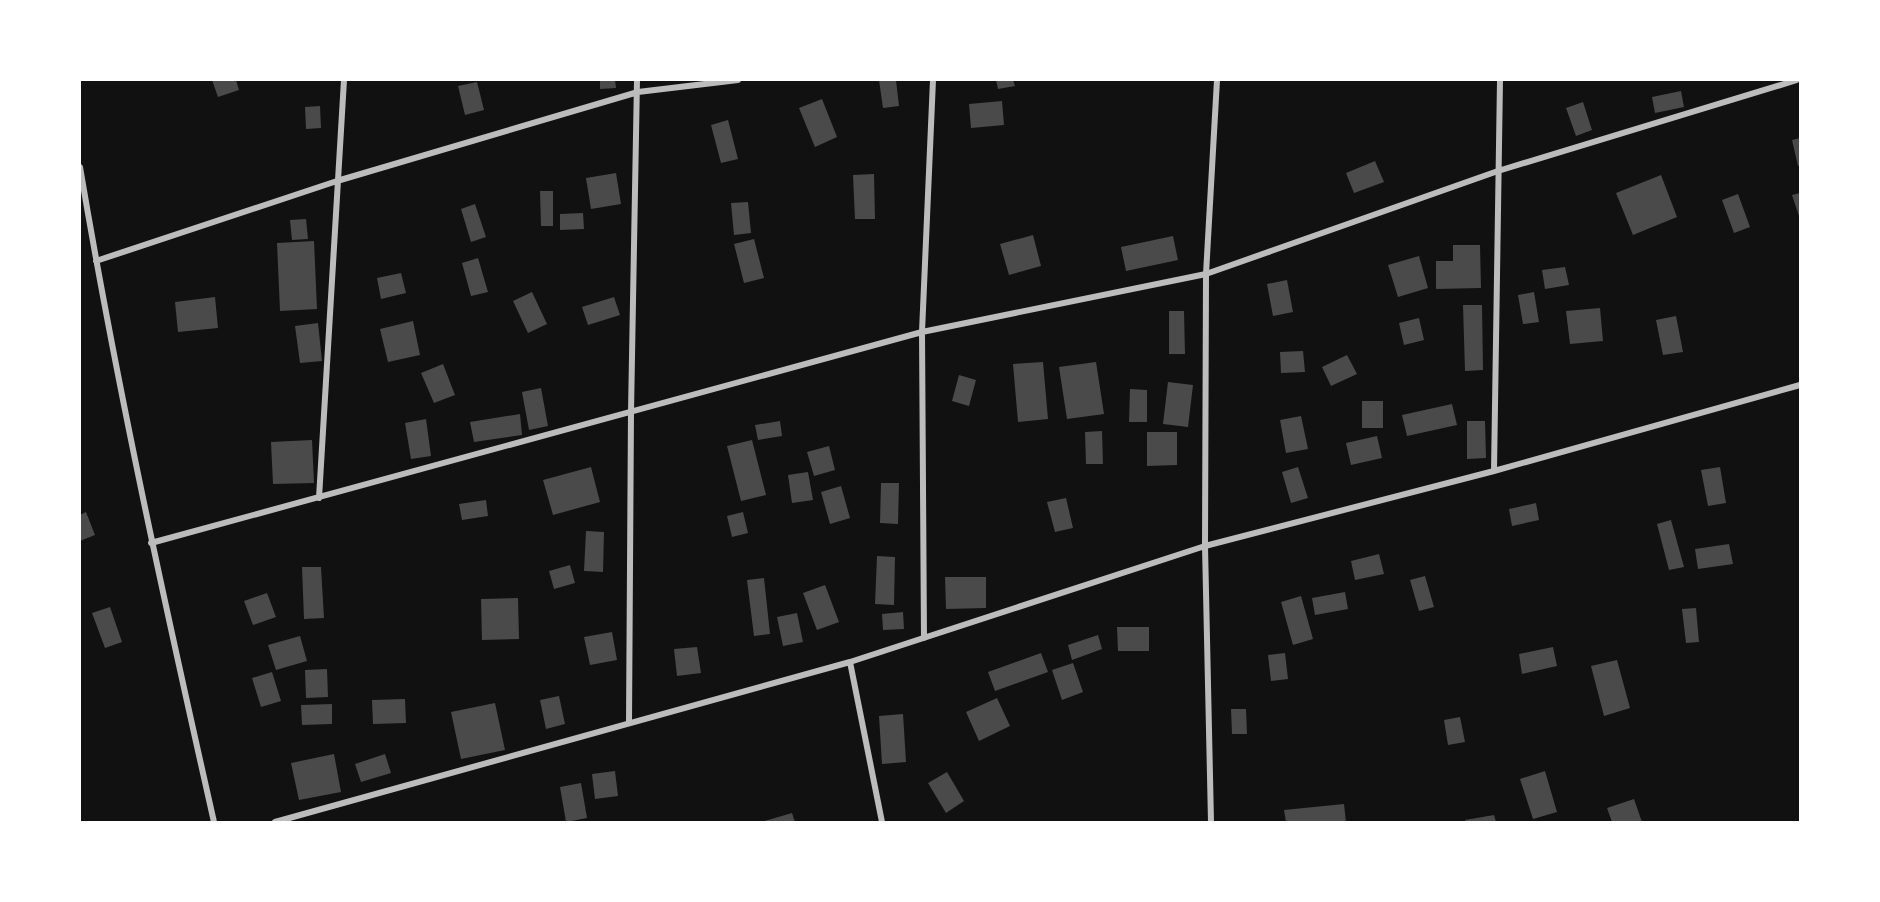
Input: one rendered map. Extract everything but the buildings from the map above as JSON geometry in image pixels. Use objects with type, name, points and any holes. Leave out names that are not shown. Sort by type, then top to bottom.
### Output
[{"type":"street","points":[[319,498],[344,80]]},
{"type":"street","points":[[629,723],[631,412],[637,80]]},
{"type":"street","points":[[96,261],[337,181],[638,92],[738,80]]},
{"type":"street","points":[[924,638],[922,332],[933,80]]},
{"type":"street","points":[[1211,822],[1204,546],[1206,274],[1217,80]]},
{"type":"street","points":[[1494,471],[1500,80]]},
{"type":"street","points":[[151,543],[922,332],[1206,274],[1498,171],[1797,80]]},
{"type":"street","points":[[80,167],[151,543],[214,822]]},
{"type":"street","points":[[275,822],[850,662],[1204,546],[1494,471],[1800,385]]},
{"type":"street","points":[[850,662],[882,822]]}]
